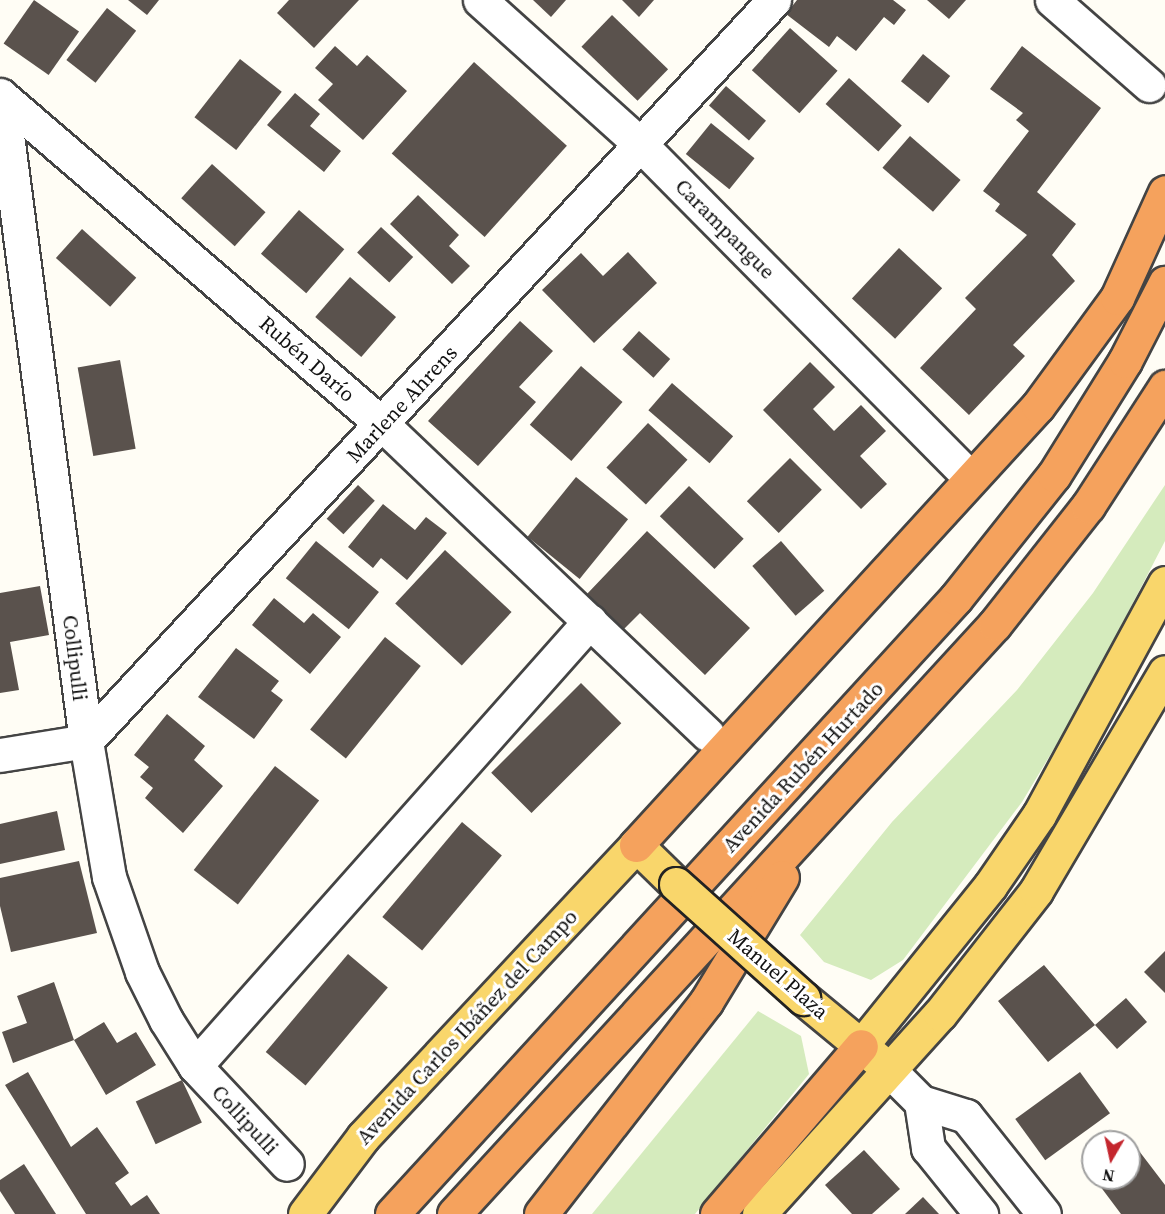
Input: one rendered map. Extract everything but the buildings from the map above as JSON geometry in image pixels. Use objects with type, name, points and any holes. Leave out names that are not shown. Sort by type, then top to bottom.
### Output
[{"type":"highway","points":[[636,845],[988,465],[1078,356],[1117,298],[1165,192]]},
{"type":"highway","name":"Avenida Rubén Hurtado","points":[[392,1214],[956,598],[1054,475],[1125,361],[1165,283]]},
{"type":"highway","points":[[454,1214],[808,829],[1025,587],[1116,467],[1165,387]]},
{"type":"highway","points":[[541,1214],[735,961],[808,829]]},
{"type":"highway","points":[[717,1214],[861,1046]]},
{"type":"main road","points":[[861,1046],[990,886],[1039,815],[1165,583]]},
{"type":"main road","points":[[759,1214],[889,1070],[1036,891],[1165,672]]},
{"type":"main road","name":"Manuel Plaza","points":[[636,845],[803,998],[889,1070]]},
{"type":"main road","name":"Avenida Carlos Ibáñez del Campo","points":[[305,1214],[363,1137],[636,845]]},
{"type":"street","name":"Carampangue","points":[[480,0],[641,145],[961,468]]},
{"type":"street","name":"Marlene Ahrens","points":[[86,741],[383,425],[774,0]]},
{"type":"street","points":[[1052,0],[1149,85]]},
{"type":"street","name":"Rubén Darío","points":[[1,96],[383,425],[708,734]]},
{"type":"street","name":"Collipulli","points":[[1,96],[86,741],[122,921],[161,1011],[195,1066],[288,1164]]},
{"type":"street","points":[[195,1066],[590,621]]},
{"type":"street","points":[[0,755],[86,741]]},
{"type":"street","name":"Manuel Plaza","points":[[889,1070],[921,1102],[966,1116],[1044,1214]]},
{"type":"street","points":[[921,1102],[928,1148],[981,1214]]},
{"type":"green space","points":[[1165,485],[1165,541],[1079,707],[1022,802],[903,960],[871,980],[824,962],[800,935],[892,822],[1017,690],[1093,593]]},
{"type":"green space","points":[[758,1011],[801,1036],[809,1074],[695,1214],[592,1214]]}]
